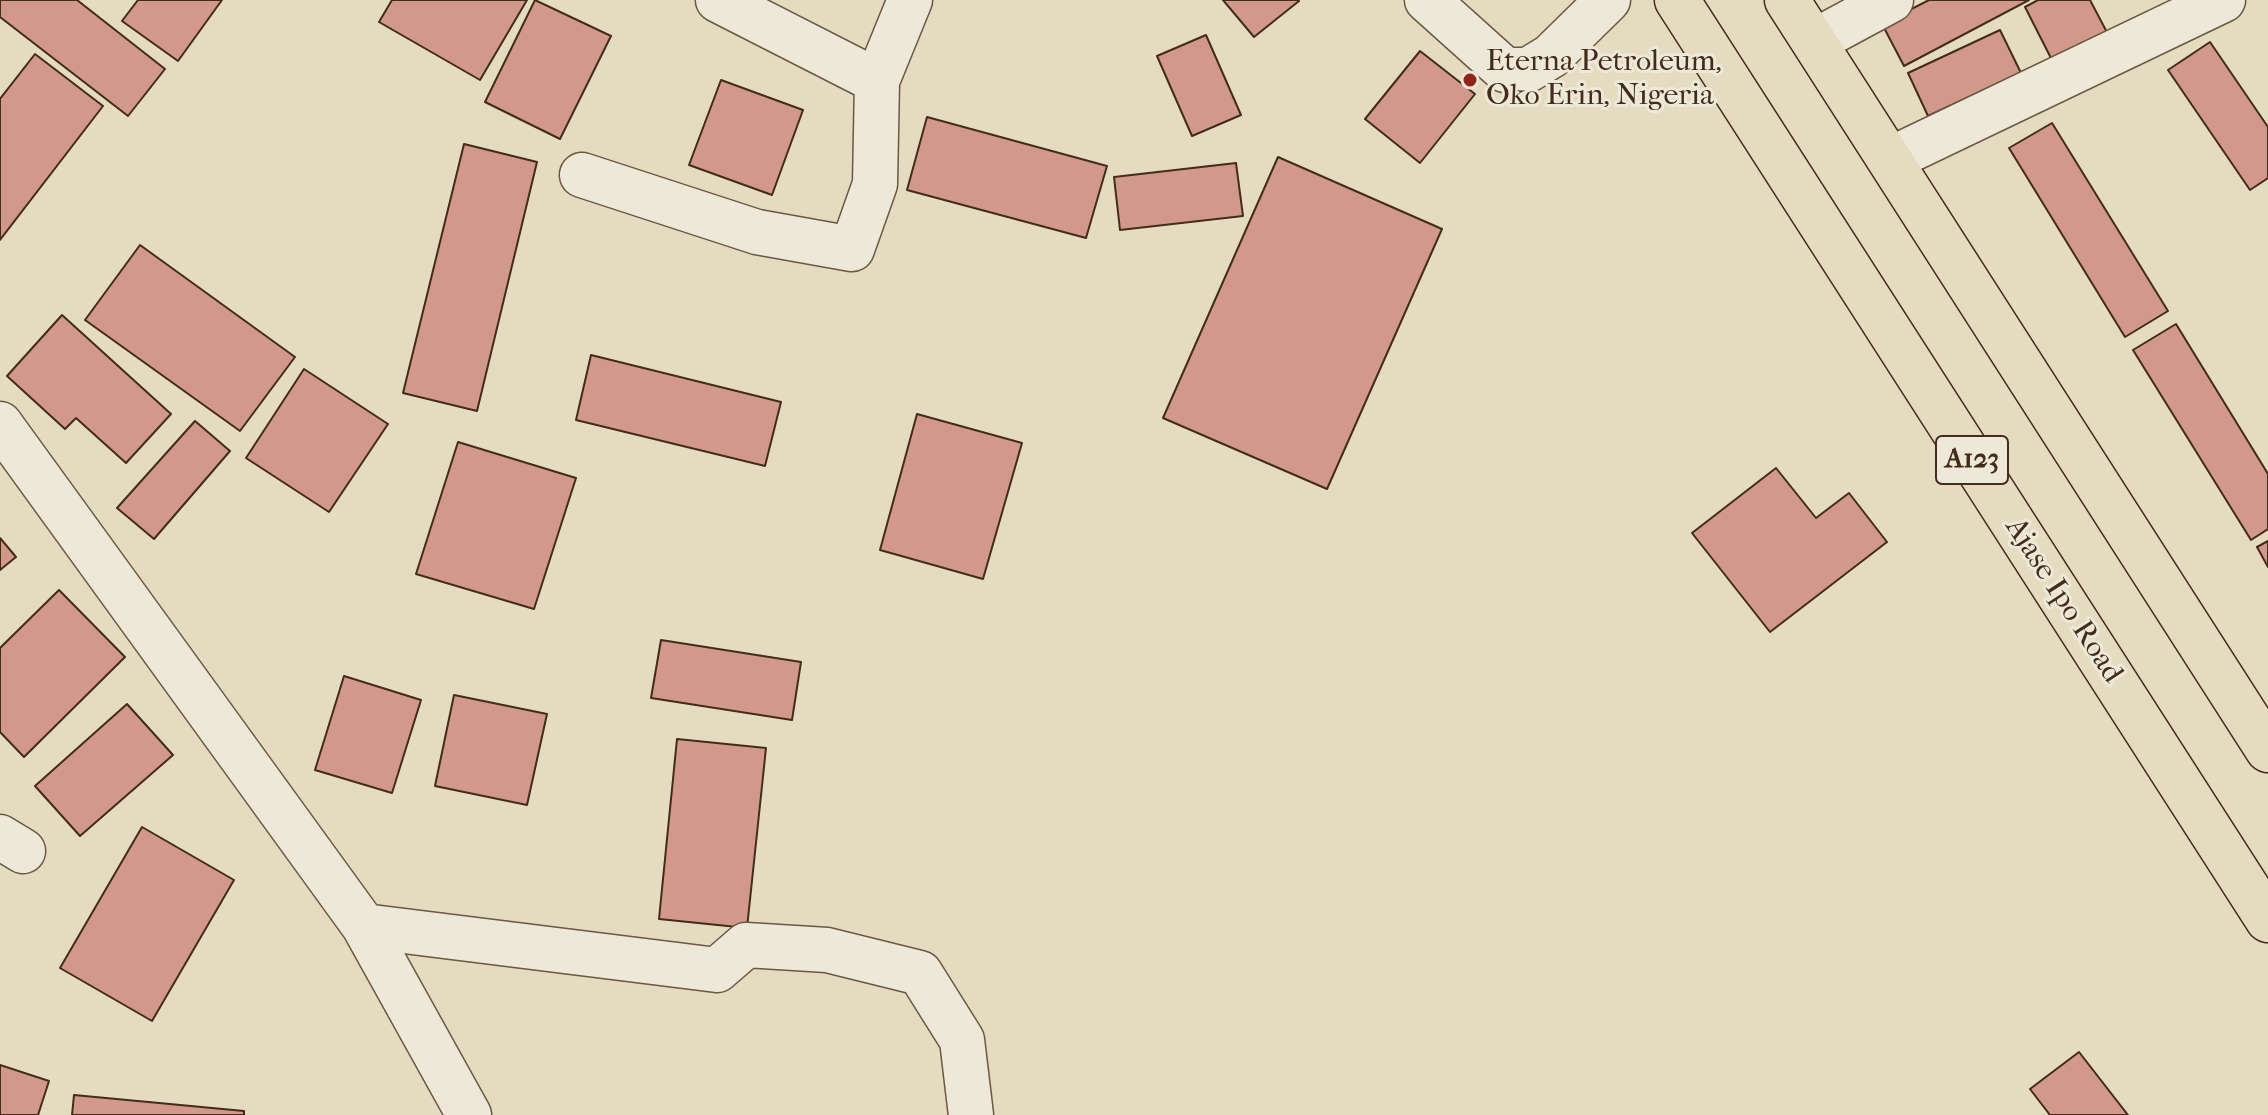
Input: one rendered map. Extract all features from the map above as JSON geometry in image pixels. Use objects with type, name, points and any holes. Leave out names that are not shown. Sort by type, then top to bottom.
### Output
[{"type":"highway","name":"Ajase Ipo Road","points":[[1677,0],[2268,920]]},
{"type":"highway","points":[[1787,0],[2268,750]]},
{"type":"street","points":[[718,0],[877,81]]},
{"type":"street","points":[[582,175],[757,232],[852,249],[875,184],[877,81],[910,0]]},
{"type":"street","points":[[1427,0],[1505,70],[1528,70],[1551,56],[1608,0]]},
{"type":"street","points":[[1815,41],[1891,0]]},
{"type":"street","points":[[1891,159],[2223,0]]},
{"type":"street","points":[[0,424],[364,926],[469,1115]]},
{"type":"street","points":[[364,926],[717,970],[746,945],[827,950],[920,973],[962,1040],[971,1115]]},
{"type":"building","points":[[0,0],[77,0],[165,69],[128,116],[0,17]]},
{"type":"building","points":[[138,0],[222,0],[178,61],[122,21]]},
{"type":"building","points":[[392,0],[527,0],[480,80],[379,22]]},
{"type":"building","points":[[535,0],[611,36],[560,139],[485,102]]},
{"type":"building","points":[[1223,0],[1298,0],[1299,1],[1254,37]]},
{"type":"building","points":[[1929,0],[2029,0],[1904,66],[1882,24]]},
{"type":"building","points":[[2038,0],[2090,0],[2110,38],[2055,66],[2025,7]]},
{"type":"building","points":[[2000,30],[2021,73],[1928,116],[1908,73]]},
{"type":"building","points":[[1206,35],[1241,115],[1192,136],[1157,56]]},
{"type":"building","points":[[2210,42],[2268,127],[2268,178],[2250,190],[2168,70]]},
{"type":"building","points":[[1420,51],[1475,94],[1420,163],[1365,119]]},
{"type":"building","points":[[35,54],[103,106],[0,240],[0,99]]},
{"type":"building","points":[[721,80],[803,110],[772,195],[689,165]]},
{"type":"building","points":[[927,117],[1107,166],[1086,238],[907,190]]},
{"type":"building","points":[[2052,123],[2168,311],[2125,337],[2009,148]]},
{"type":"building","points":[[464,144],[537,162],[477,411],[403,393]]},
{"type":"building","points":[[1278,157],[1442,229],[1327,489],[1163,418]]},
{"type":"building","points":[[1236,163],[1243,216],[1120,230],[1114,177]]},
{"type":"building","points":[[140,245],[295,357],[240,431],[85,320]]},
{"type":"building","points":[[62,315],[171,414],[126,463],[76,418],[65,429],[7,376]]},
{"type":"building","points":[[2176,324],[2268,474],[2268,529],[2251,540],[2133,350]]},
{"type":"building","points":[[591,355],[781,402],[765,466],[576,420]]},
{"type":"building","points":[[304,369],[388,424],[329,512],[246,458]]},
{"type":"building","points":[[917,414],[1022,443],[983,579],[880,550]]},
{"type":"building","points":[[195,421],[230,451],[154,539],[117,508]]},
{"type":"building","points":[[458,442],[576,478],[534,609],[416,574]]},
{"type":"building","points":[[1776,468],[1816,518],[1849,493],[1887,542],[1770,632],[1692,533]]},
{"type":"building","points":[[0,538],[16,557],[0,570]]},
{"type":"building","points":[[2268,541],[2268,567],[2257,547]]},
{"type":"building","points":[[59,590],[125,657],[24,757],[0,732],[0,648]]},
{"type":"building","points":[[661,640],[801,662],[792,720],[651,698]]},
{"type":"building","points":[[344,676],[421,700],[392,793],[315,770]]},
{"type":"building","points":[[454,695],[547,714],[527,805],[435,786]]},
{"type":"building","points":[[127,704],[173,755],[80,836],[35,786]]},
{"type":"building","points":[[677,739],[766,748],[747,928],[659,919]]},
{"type":"building","points":[[142,827],[234,880],[152,1021],[60,968]]},
{"type":"building","points":[[2079,1052],[2128,1115],[2050,1115],[2030,1089]]},
{"type":"building","points":[[0,1065],[49,1081],[38,1115],[0,1115]]},
{"type":"building","points":[[74,1095],[244,1111],[244,1115],[72,1115]]},
{"type":"place","name":"Eterna Petroleum, Oko Erin, Nigeria","points":[[1470,80]]}]
